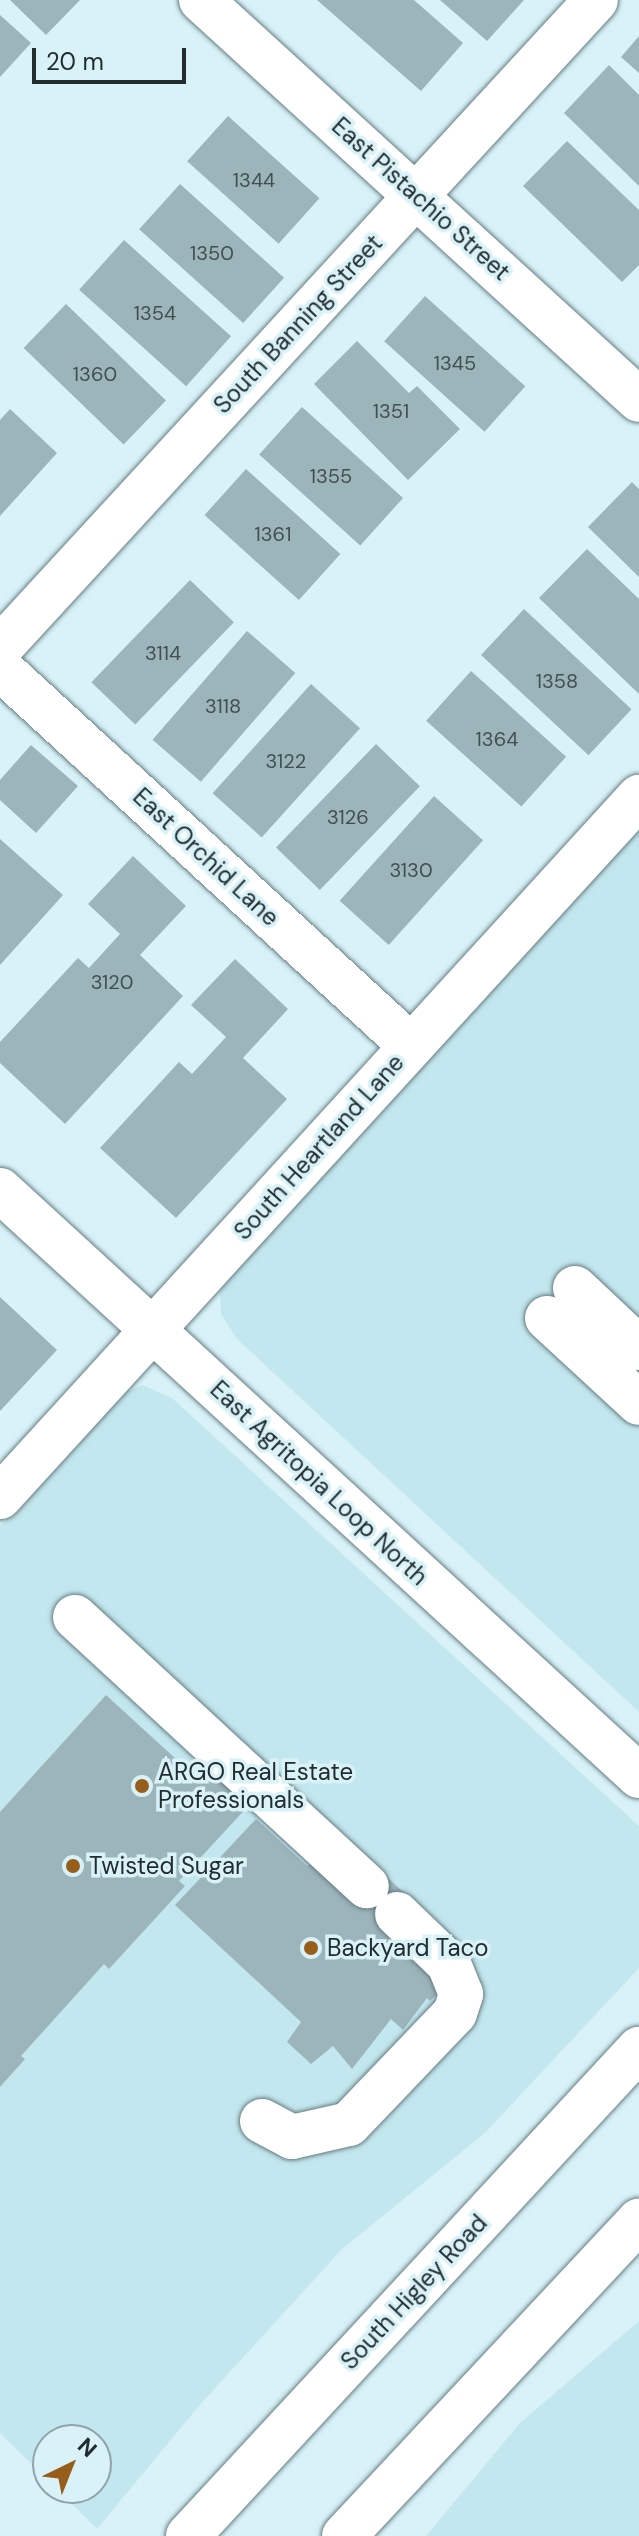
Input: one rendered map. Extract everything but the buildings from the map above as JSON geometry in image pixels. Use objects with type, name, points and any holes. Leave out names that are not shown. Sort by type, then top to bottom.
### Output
[{"type":"street","name":"East Pistachio Street","points":[[201,0],[639,400]]},
{"type":"street","name":"South Banning Street","points":[[0,648],[596,0]]},
{"type":"street","name":"East Orchid Lane","points":[[0,668],[411,1046]]},
{"type":"street","name":"South Heartland Lane","points":[[0,1497],[639,797]]},
{"type":"street","name":"East Agritopia Loop North","points":[[0,1190],[639,1776]]},
{"type":"street","points":[[639,1348],[561,1303],[639,1403]]},
{"type":"street","points":[[75,1617],[449,1964],[461,1994],[455,2013],[349,2124],[292,2137],[262,2121]]},
{"type":"street","name":"South Higley Road","points":[[188,2536],[639,2049]]},
{"type":"street","points":[[344,2536],[639,2221]]},
{"type":"shaded area","points":[[639,830],[639,1712],[236,1338],[221,1314],[220,1291],[226,1274]]},
{"type":"shaded area","points":[[142,1385],[172,1398],[639,1826],[639,1968],[485,2133],[342,2249],[198,2407],[97,2529],[72,2504],[112,2504],[112,2424],[32,2424],[32,2464],[0,2433],[0,1526],[124,1393]]},
{"type":"shaded area","points":[[639,2321],[639,2536],[426,2536],[520,2423]]},
{"type":"place","name":"ARGO Real Estate Professionals","points":[[142,1786]]},
{"type":"place","name":"Twisted Sugar","points":[[73,1866]]},
{"type":"place","name":"Backyard Taco","points":[[311,1948]]}]
